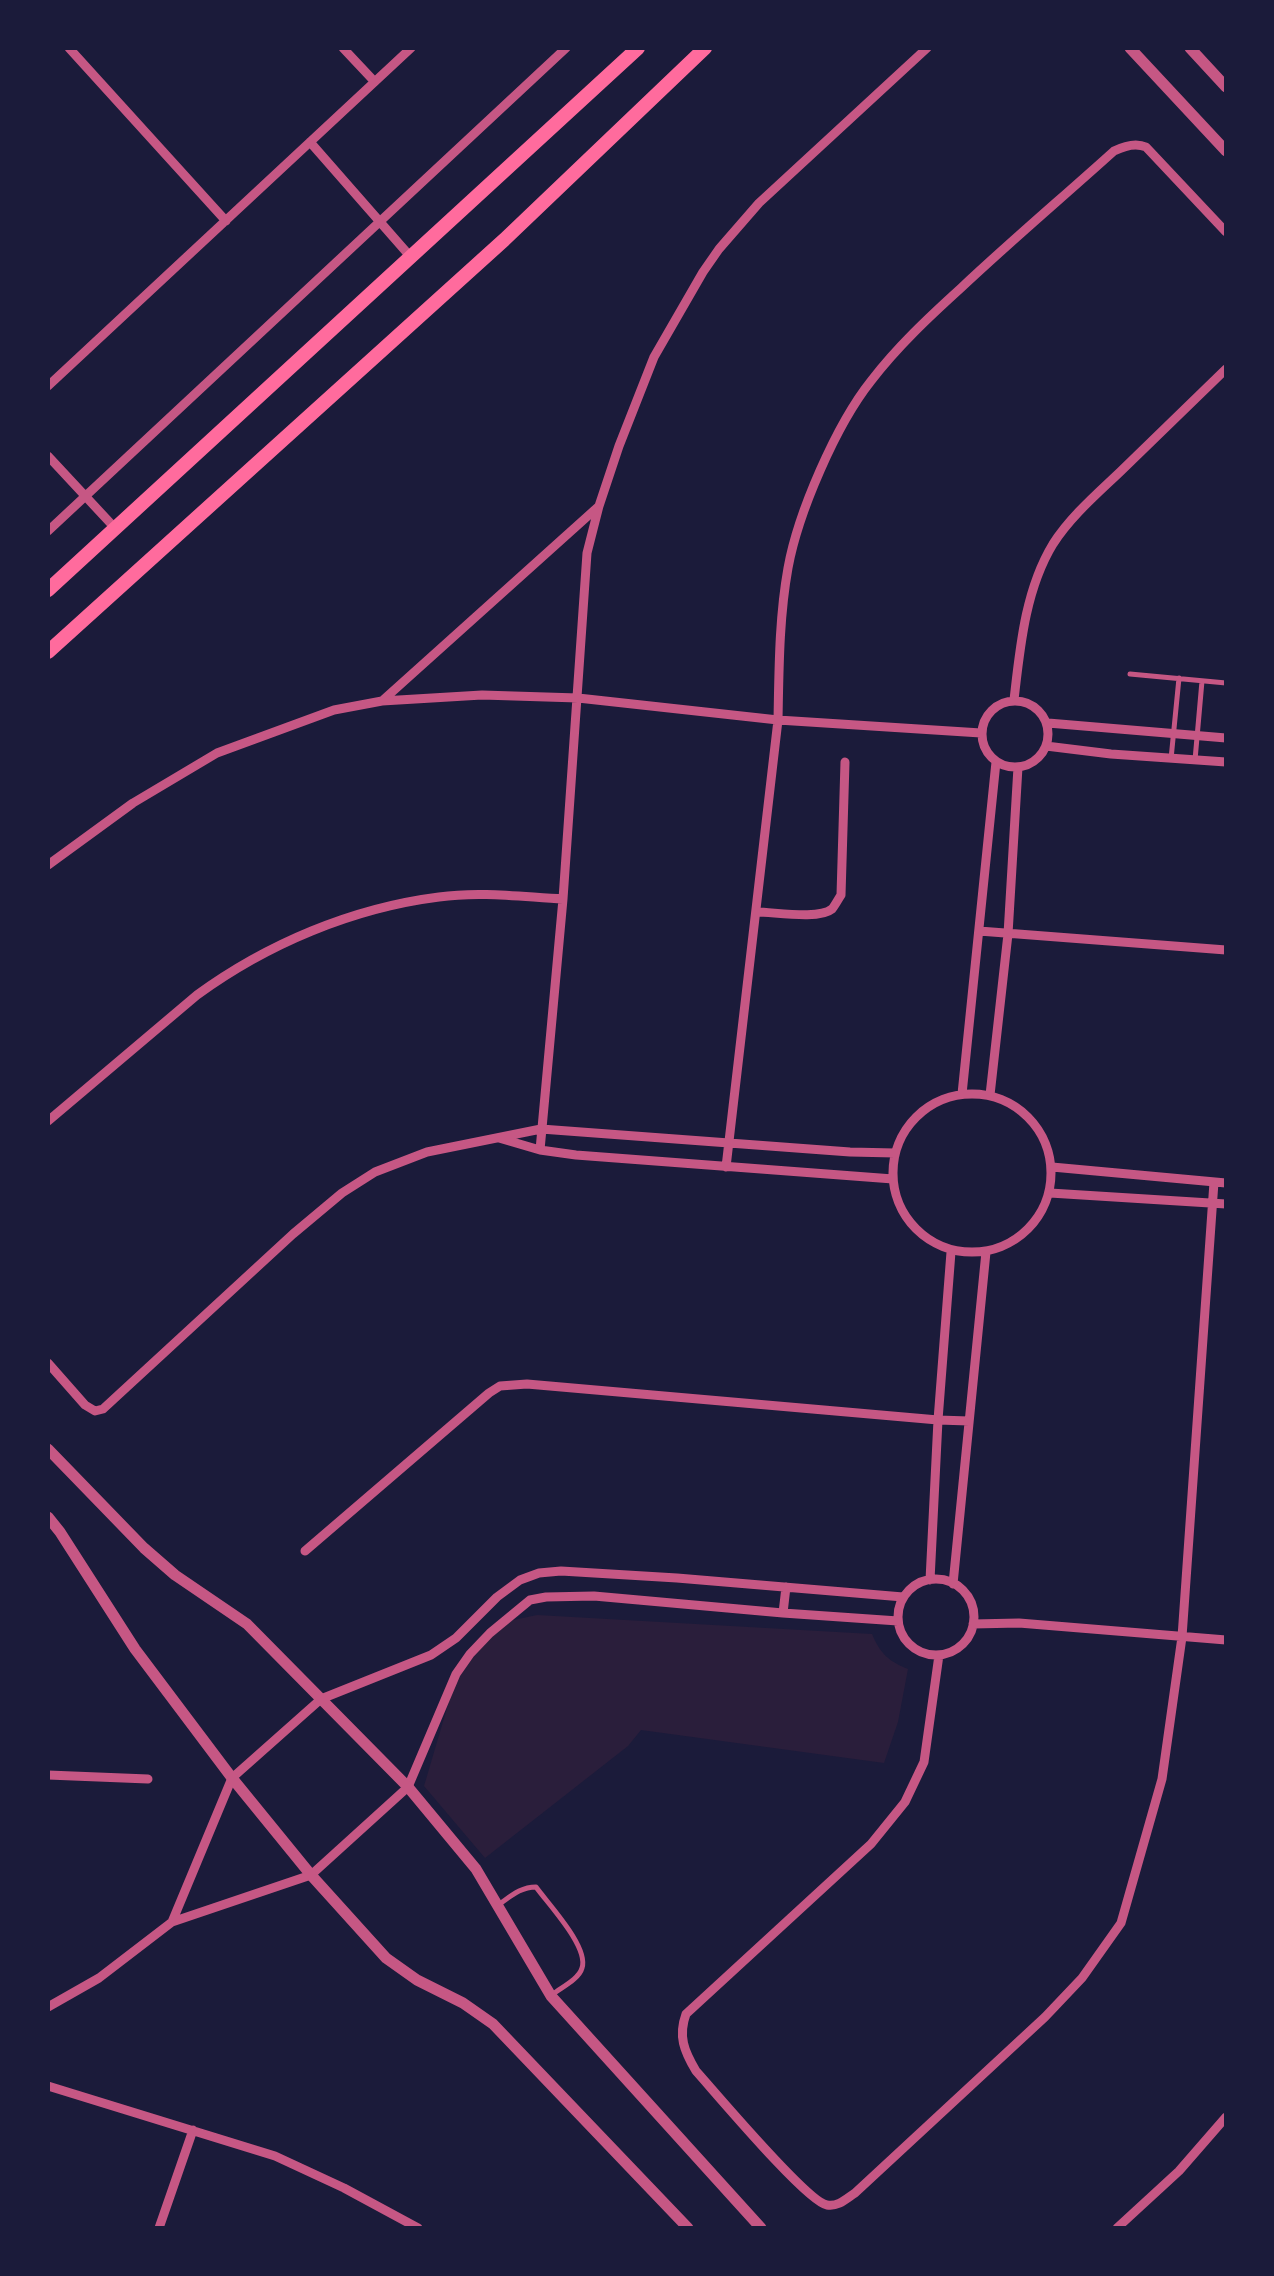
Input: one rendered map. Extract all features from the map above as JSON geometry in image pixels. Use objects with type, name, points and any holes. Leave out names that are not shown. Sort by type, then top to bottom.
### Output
[{"type":"main road","points":[[48,590],[638,48]]},
{"type":"main road","points":[[48,652],[504,240],[705,48]]},
{"type":"street","points":[[69,48],[226,220]]},
{"type":"street","points":[[343,48],[374,81]]},
{"type":"street","points":[[48,386],[412,48]]},
{"type":"street","points":[[48,531],[566,48]]},
{"type":"street","points":[[540,1150],[564,898],[588,553],[618,446],[654,358],[719,249],[760,203],[927,48]]},
{"type":"street","points":[[1130,48],[1226,152]]},
{"type":"street","points":[[1190,48],[1226,87]]},
{"type":"street","points":[[310,142],[409,255]]},
{"type":"street","points":[[726,1167],[778,720],[779,656],[788,566],[806,508],[844,420],[871,381],[922,324],[1122,147],[1146,147],[1226,232]]},
{"type":"street","points":[[1014,700],[1020,641],[1036,581],[1052,546],[1074,517],[1226,369]]},
{"type":"street","points":[[48,456],[114,528]]},
{"type":"street","points":[[382,701],[599,506]]},
{"type":"street","points":[[48,865],[133,803],[217,754],[334,710],[382,701],[482,694],[578,698],[778,720],[981,733]]},
{"type":"street","points":[[1014,700],[1033,705],[1048,723],[1046,746],[1028,764],[1018,767],[996,762],[982,744],[981,733],[988,714],[1004,702],[1014,700]]},
{"type":"street","points":[[1048,723],[1226,738]]},
{"type":"street","points":[[1046,746],[1226,762]]},
{"type":"street","points":[[756,912],[814,914],[834,908],[840,895],[845,762]]},
{"type":"street","points":[[962,1094],[996,762]]},
{"type":"street","points":[[990,1095],[1008,934],[1018,767]]},
{"type":"street","points":[[48,1121],[196,995],[309,931],[375,910],[440,896],[564,898]]},
{"type":"street","points":[[979,931],[1226,950]]},
{"type":"street","points":[[962,1094],[990,1095],[1014,1104],[1033,1121],[1046,1142],[1052,1168],[1050,1193],[1041,1214],[1026,1232],[1007,1245],[986,1252],[951,1252],[916,1230],[901,1210],[893,1178],[895,1153],[916,1116],[938,1101],[962,1094]]},
{"type":"street","points":[[48,1363],[85,1406],[95,1411],[103,1409],[342,1193],[374,1172],[427,1152],[541,1129],[895,1153]]},
{"type":"street","points":[[496,1138],[540,1150],[893,1178]]},
{"type":"street","points":[[1052,1168],[1226,1183]]},
{"type":"street","points":[[939,1655],[924,1762],[906,1802],[871,1844],[686,2014],[682,2026],[686,2055],[696,2070],[804,2190],[827,2206],[840,2204],[1045,2017],[1082,1978],[1121,1923],[1162,1779],[1182,1638],[1214,1182]]},
{"type":"street","points":[[1050,1193],[1226,1204]]},
{"type":"street","points":[[930,1580],[951,1252]]},
{"type":"street","points":[[954,1584],[986,1252]]},
{"type":"street","points":[[305,1551],[500,1386],[527,1384],[969,1421]]},
{"type":"street","points":[[48,1449],[144,1548],[246,1624],[408,1787],[476,1870],[551,1996],[761,2228]]},
{"type":"street","points":[[48,1517],[135,1649],[310,1875],[386,1958],[493,2024],[688,2228]]},
{"type":"street","points":[[172,1922],[232,1778],[321,1699],[431,1655],[456,1638],[520,1580],[561,1571],[903,1598]]},
{"type":"street","points":[[930,1580],[954,1584],[963,1590],[974,1612],[969,1636],[951,1652],[939,1655],[916,1650],[901,1632],[898,1621],[903,1598],[930,1580]]},
{"type":"street","points":[[755,1610],[756,1585]]},
{"type":"street","points":[[783,1613],[786,1587]]},
{"type":"street","points":[[48,2007],[99,1978],[172,1922],[310,1875],[408,1787],[456,1674],[470,1654],[530,1600],[594,1596],[898,1621]]},
{"type":"street","points":[[973,1624],[1019,1623],[1226,1640]]},
{"type":"street","points":[[48,1775],[148,1779]]},
{"type":"street","points":[[48,2086],[276,2156],[418,2228]]},
{"type":"street","points":[[1117,2228],[1179,2170],[1226,2117]]},
{"type":"street","points":[[159,2228],[193,2130]]},
{"type":"lane","points":[[1130,674],[1226,683]]},
{"type":"lane","points":[[1171,759],[1178,678]]},
{"type":"lane","points":[[1194,760],[1202,681]]},
{"type":"lane","points":[[498,1905],[520,1890],[536,1888],[582,1949],[583,1967],[578,1975],[551,1996]]},
{"type":"shaded area","points":[[537,1615],[872,1634],[885,1656],[908,1669],[898,1722],[884,1763],[641,1730],[628,1746],[485,1858],[424,1786],[462,1666],[504,1622]]}]
